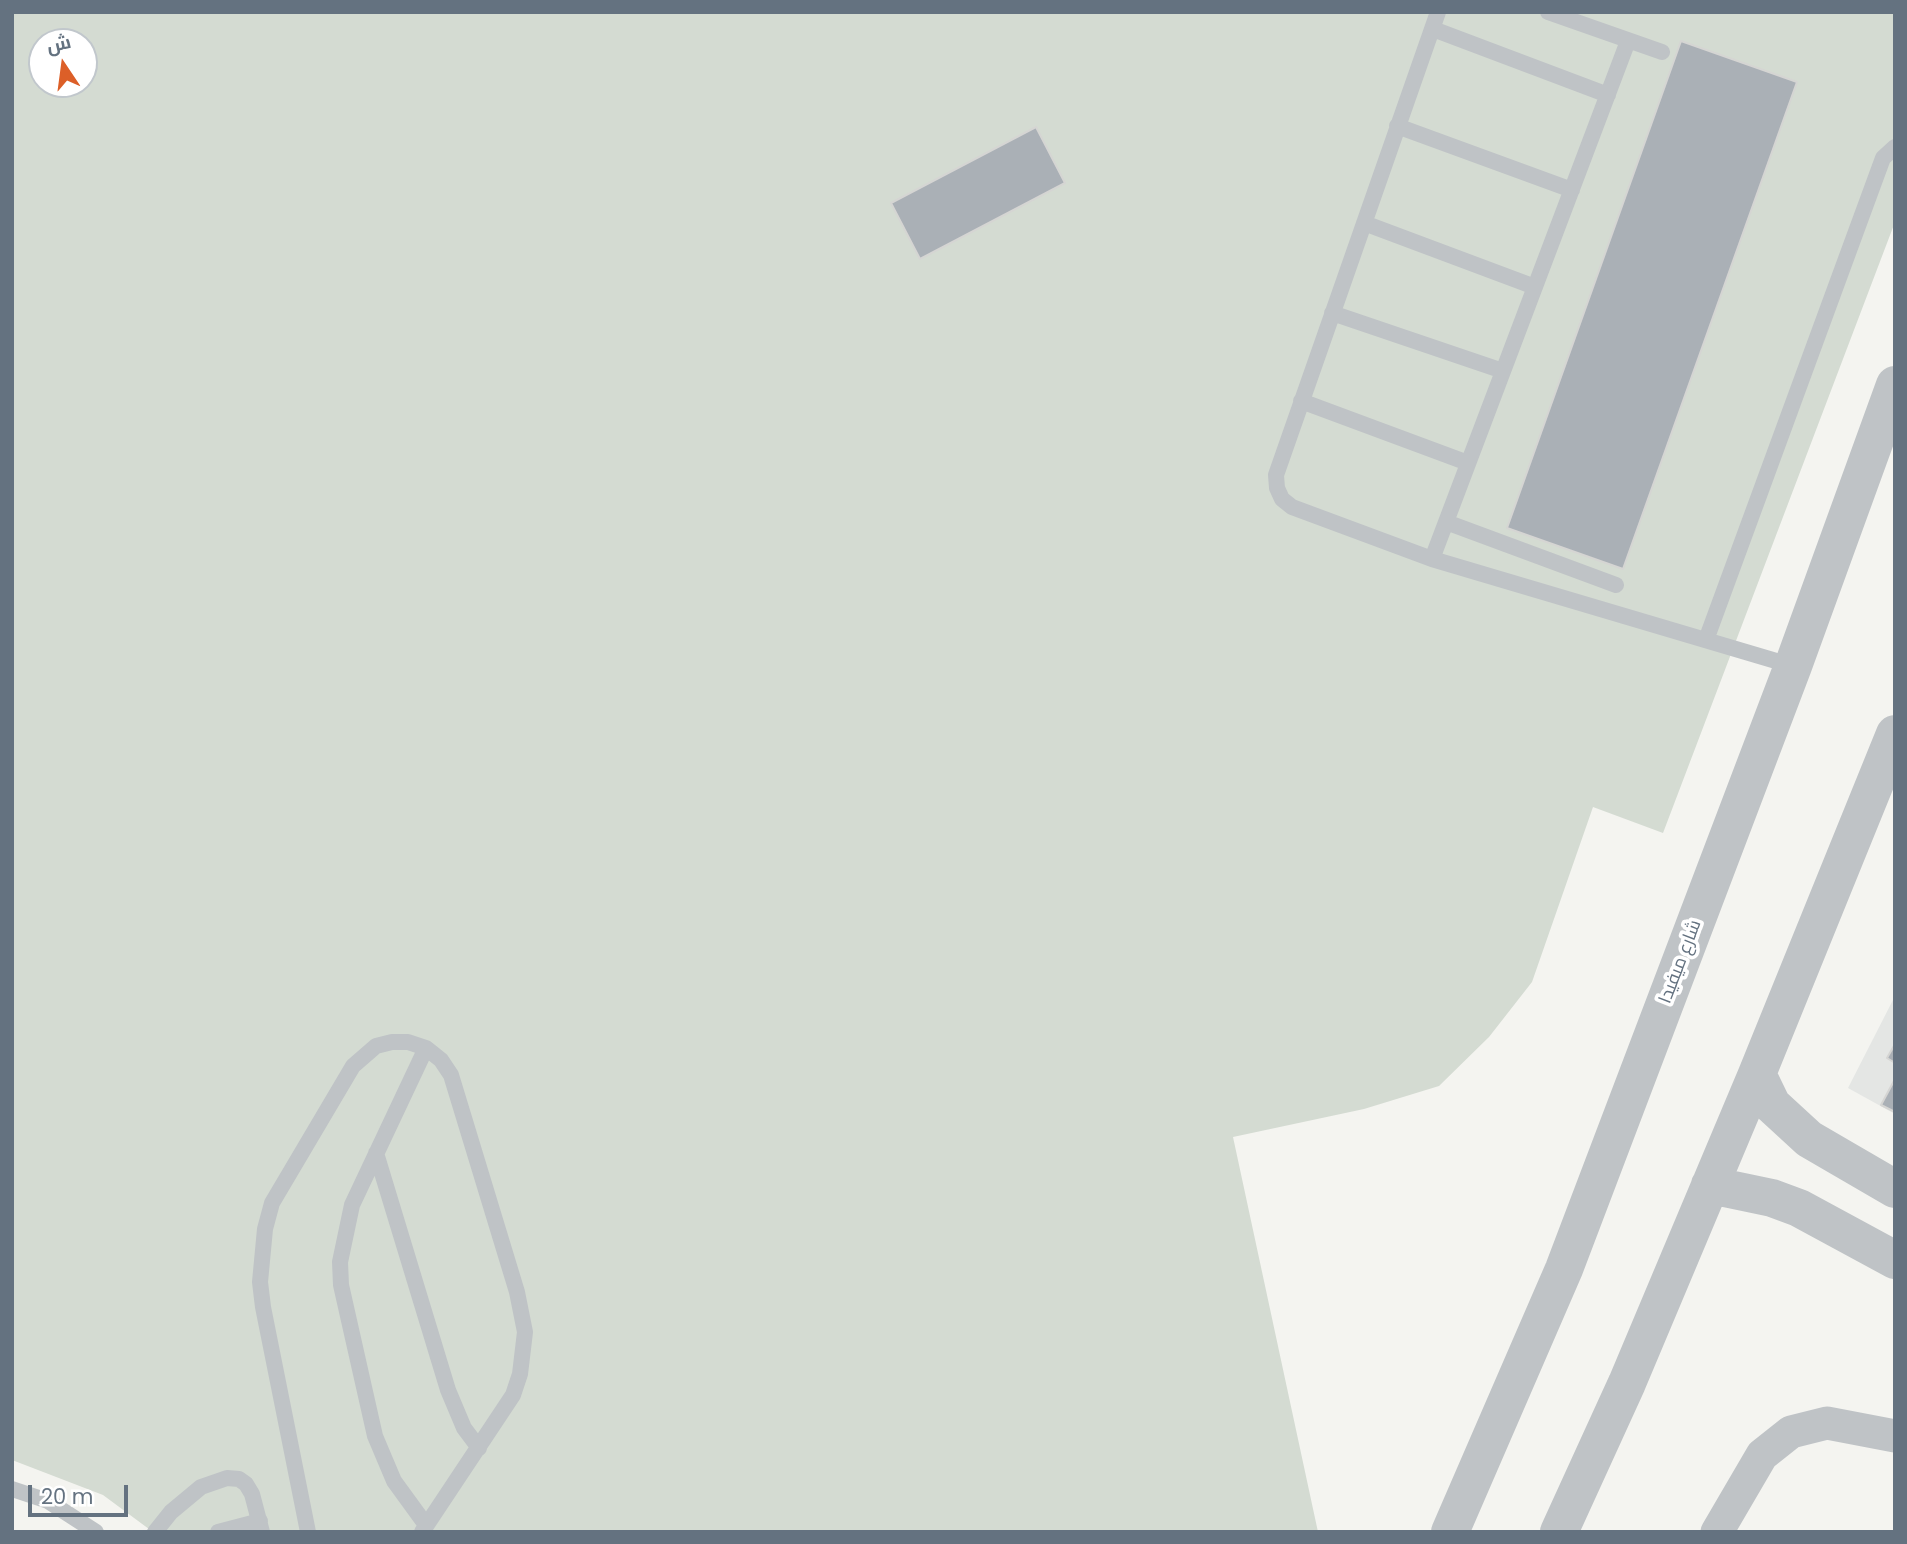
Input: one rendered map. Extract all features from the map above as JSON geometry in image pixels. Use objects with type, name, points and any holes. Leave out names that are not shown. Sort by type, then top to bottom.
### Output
[{"type":"street","name":"شارع ميفيدا","points":[[1450,1532],[1563,1269],[1793,666],[1895,385]]},
{"type":"street","points":[[1559,1532],[1627,1382],[1757,1074],[1895,734]]},
{"type":"street","points":[[1757,1074],[1772,1105],[1801,1132],[1895,1189]]},
{"type":"street","points":[[1710,1185],[1772,1198],[1799,1208],[1895,1260]]},
{"type":"street","points":[[1717,1532],[1762,1455],[1791,1432],[1827,1423],[1895,1436]]},
{"type":"lane","points":[[1438,12],[1301,401],[1276,475],[1276,488],[1282,499],[1292,508],[1432,559],[1793,666]]},
{"type":"lane","points":[[1548,12],[1662,51]]},
{"type":"lane","points":[[1433,29],[1608,95]]},
{"type":"lane","points":[[1432,559],[1629,41]]},
{"type":"lane","points":[[1397,126],[1572,190]]},
{"type":"lane","points":[[1706,640],[1883,158],[1895,147]]},
{"type":"lane","points":[[1364,223],[1535,287]]},
{"type":"lane","points":[[1332,313],[1503,371]]},
{"type":"lane","points":[[1301,401],[1468,463]]},
{"type":"lane","points":[[1446,522],[1616,585]]},
{"type":"lane","points":[[308,1532],[263,1307],[260,1282],[265,1229],[272,1203],[353,1066],[376,1046],[408,1042],[426,1048],[441,1060],[451,1075],[522,1311],[525,1332],[520,1374],[502,1414],[424,1529],[394,1481],[375,1436],[341,1285],[340,1262],[346,1222],[426,1048]]},
{"type":"lane","points":[[376,1153],[448,1390],[464,1428],[479,1448]]},
{"type":"lane","points":[[155,1532],[171,1512],[201,1487],[227,1478],[246,1484],[261,1526],[218,1532]]},
{"type":"lane","points":[[12,1489],[48,1501],[96,1532]]},
{"type":"shaded area","points":[[12,12],[1895,12],[1895,222],[1663,833],[1593,807],[1532,982],[1489,1037],[1439,1086],[1364,1109],[1233,1137],[1318,1532],[153,1532],[103,1495],[12,1460]]},
{"type":"shaded area","points":[[1895,996],[1895,1114],[1848,1088]]},
{"type":"building","points":[[1681,41],[1797,82],[1623,569],[1507,528]]},
{"type":"building","points":[[1036,127],[1065,183],[920,259],[891,203]]},
{"type":"building","points":[[1895,1044],[1895,1063],[1887,1058]]},
{"type":"building","points":[[1895,1079],[1895,1112],[1881,1105]]}]
